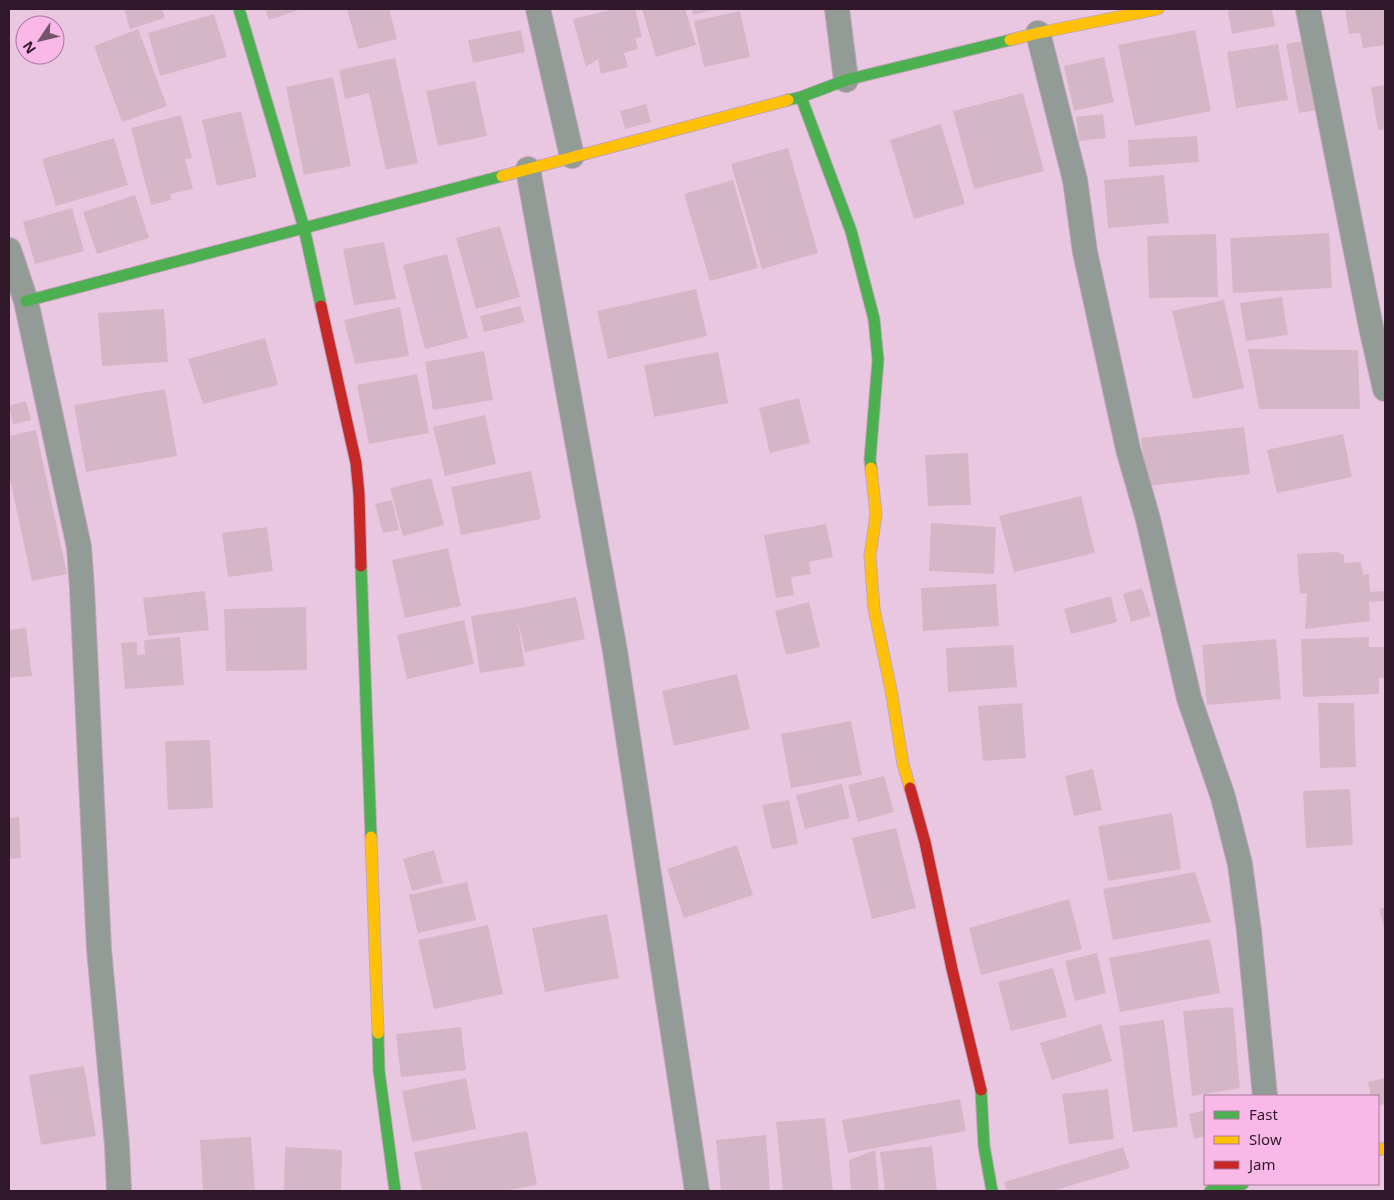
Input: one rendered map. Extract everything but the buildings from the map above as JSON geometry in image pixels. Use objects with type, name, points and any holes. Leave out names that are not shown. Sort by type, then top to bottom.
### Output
[{"type":"street","points":[[239,9],[304,228],[356,463],[362,572],[379,1071],[395,1191]]},
{"type":"street","points":[[538,9],[572,156]]},
{"type":"street","points":[[837,9],[846,80]]},
{"type":"street","points":[[26,301],[801,97],[846,80],[1038,33],[1145,10],[1158,9]]},
{"type":"street","points":[[1308,9],[1385,389]]},
{"type":"street","points":[[1038,33],[1075,180],[1087,262],[1128,449],[1148,519],[1189,698],[1223,797],[1240,864],[1249,931],[1265,1095]]},
{"type":"street","points":[[801,97],[850,231],[874,319],[878,360],[870,459],[876,514],[870,556],[874,609],[891,690],[903,764],[925,842],[952,968],[981,1088],[984,1146],[992,1191]]},
{"type":"street","points":[[528,169],[615,650],[697,1191]]},
{"type":"street","points":[[9,250],[26,301],[79,547],[83,597],[99,949],[117,1144],[119,1191]]},
{"type":"street","points":[[1210,1191],[1238,1185]]},
{"type":"traffic: fast","points":[[239,9],[304,228],[321,306]]},
{"type":"traffic: fast","points":[[788,100],[846,80],[1010,40]]},
{"type":"traffic: fast","points":[[801,97],[851,231],[874,319],[878,360],[870,459],[871,468]]},
{"type":"traffic: fast","points":[[26,301],[502,176]]},
{"type":"traffic: fast","points":[[361,566],[371,837]]},
{"type":"traffic: fast","points":[[378,1033],[379,1071],[395,1191]]},
{"type":"traffic: fast","points":[[981,1090],[984,1146],[992,1191]]},
{"type":"traffic: fast","points":[[1210,1191],[1238,1185]]},
{"type":"traffic: slow","points":[[1010,40],[1158,9]]},
{"type":"traffic: slow","points":[[502,176],[788,100]]},
{"type":"traffic: slow","points":[[871,468],[876,514],[870,556],[874,609],[891,690],[903,764],[910,788]]},
{"type":"traffic: slow","points":[[371,837],[378,1033]]},
{"type":"traffic: slow","points":[[1379,1150],[1385,1148]]},
{"type":"traffic: jam","points":[[321,306],[356,463],[361,566]]},
{"type":"traffic: jam","points":[[910,788],[925,842],[952,969],[981,1090]]}]
